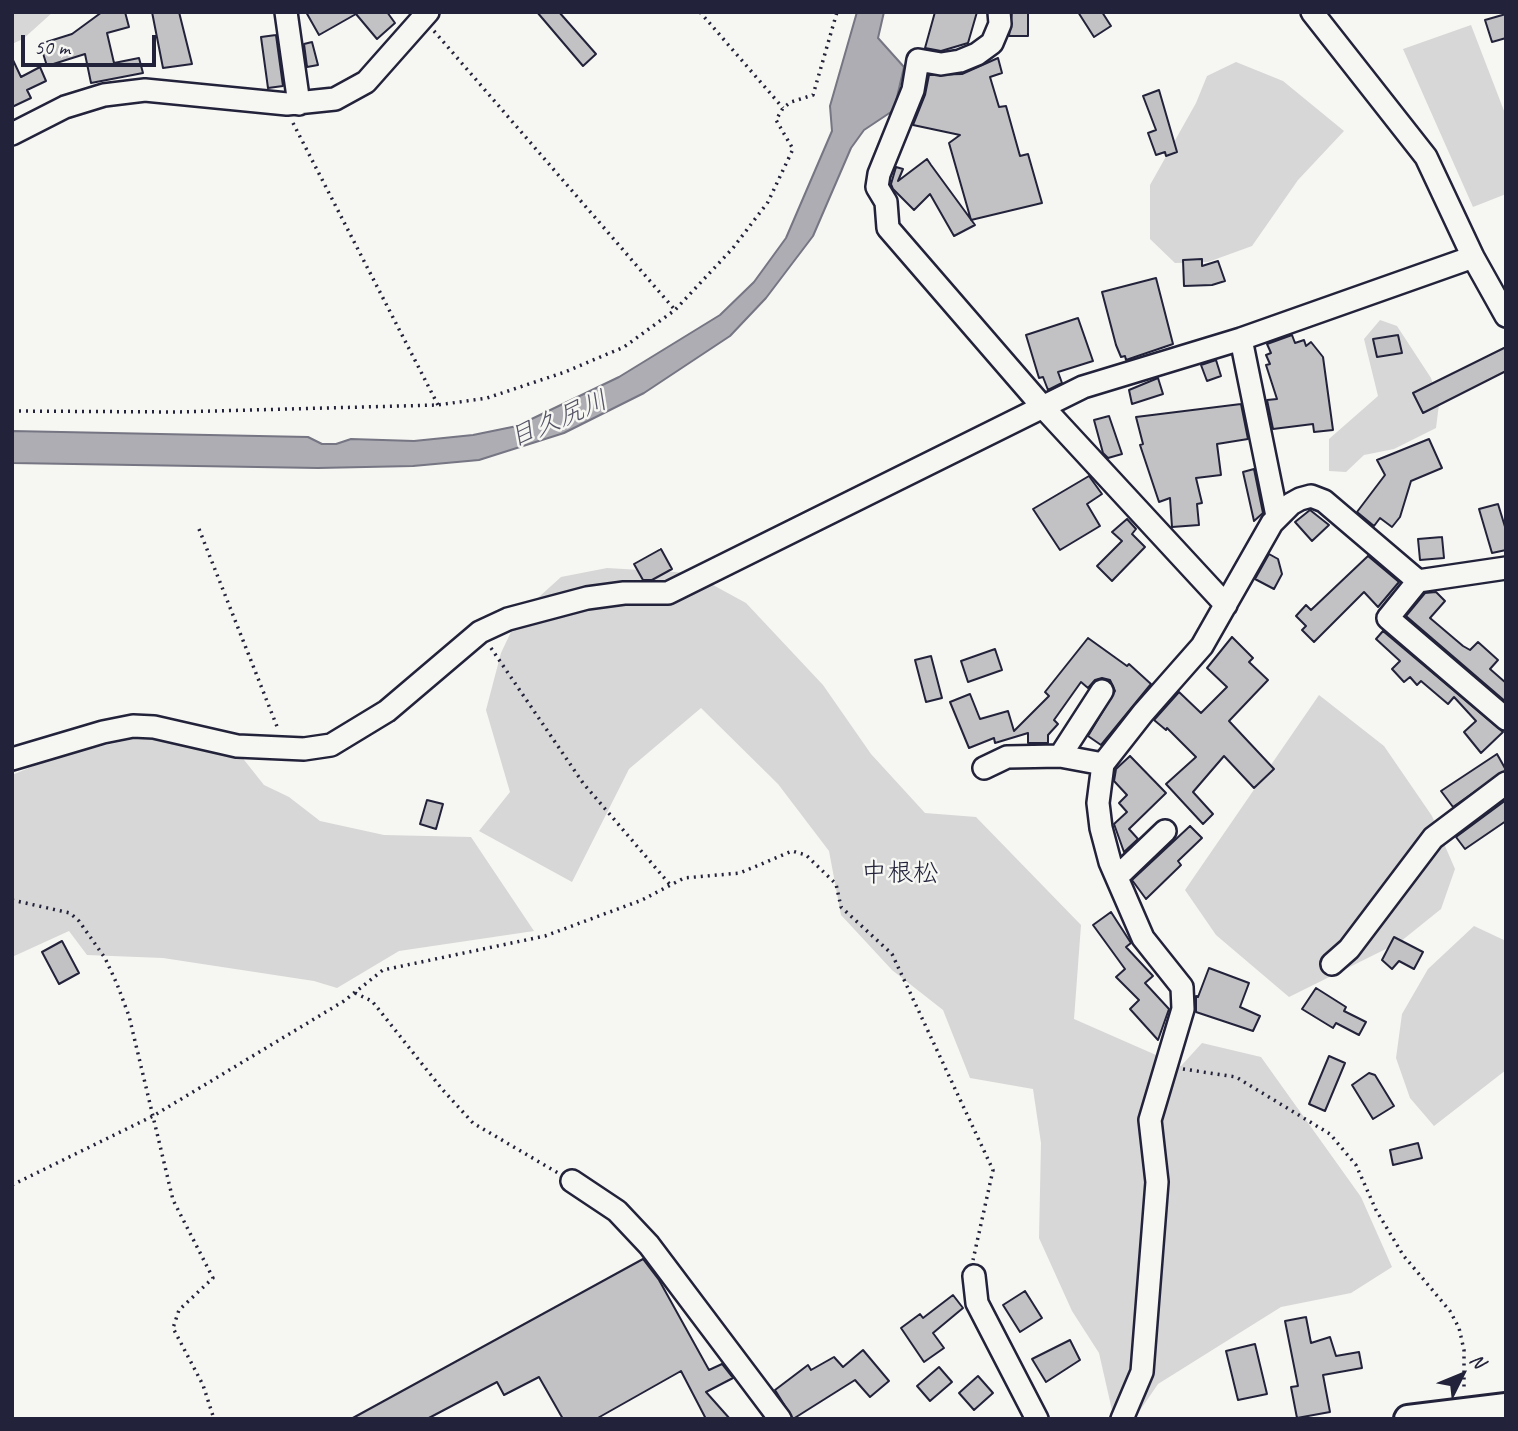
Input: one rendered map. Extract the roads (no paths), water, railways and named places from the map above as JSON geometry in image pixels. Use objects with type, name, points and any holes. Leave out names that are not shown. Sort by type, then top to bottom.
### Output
[{"type":"main road","points":[[1408,1419],[1465,1411],[1505,1411]]},
{"type":"street","points":[[286,12],[293,104]]},
{"type":"street","points":[[999,12],[1000,24],[992,43],[977,54],[960,61],[941,64],[918,60],[917,78],[879,174],[877,187],[886,202],[888,228],[1042,406],[1226,606]]},
{"type":"street","points":[[1312,12],[1426,157],[1473,257],[1505,310]]},
{"type":"street","points":[[12,134],[65,107],[104,94],[145,90],[293,104],[335,99],[366,82],[425,16]]},
{"type":"street","points":[[12,759],[103,732],[133,726],[154,727],[237,746],[304,749],[331,745],[387,710],[480,632],[508,619],[587,598],[624,593],[668,593],[1083,387],[1241,339],[1473,257]]},
{"type":"street","points":[[1241,339],[1277,516]]},
{"type":"street","points":[[1122,1419],[1142,1372],[1157,1182],[1150,1120],[1183,1010],[1182,987],[1143,938],[1117,877],[1101,828],[1098,803],[1103,764],[1143,713],[1202,646],[1277,516],[1300,499],[1311,496],[1324,501],[1418,581]]},
{"type":"street","points":[[1506,568],[1418,581],[1388,618],[1506,719]]},
{"type":"street","points":[[1060,756],[1102,691]]},
{"type":"street","points":[[984,768],[1007,757],[1060,756],[1103,764]]},
{"type":"street","points":[[1332,964],[1349,949],[1433,838],[1506,783]]},
{"type":"street","points":[[1117,877],[1165,831]]},
{"type":"street","points":[[572,1181],[617,1211],[649,1245],[780,1419]]},
{"type":"street","points":[[974,1276],[977,1303],[1037,1419]]},
{"type":"water","name":"目久尻川","points":[[857,12],[884,12],[878,38],[904,67],[894,110],[864,130],[851,148],[813,236],[766,298],[730,336],[644,393],[564,433],[479,460],[413,466],[318,468],[12,463],[12,431],[308,437],[322,444],[336,444],[351,439],[414,441],[473,435],[517,426],[619,377],[720,315],[754,282],[786,238],[832,131],[830,106]]},
{"type":"district","name":"中根松","points":[[900,874]]}]
